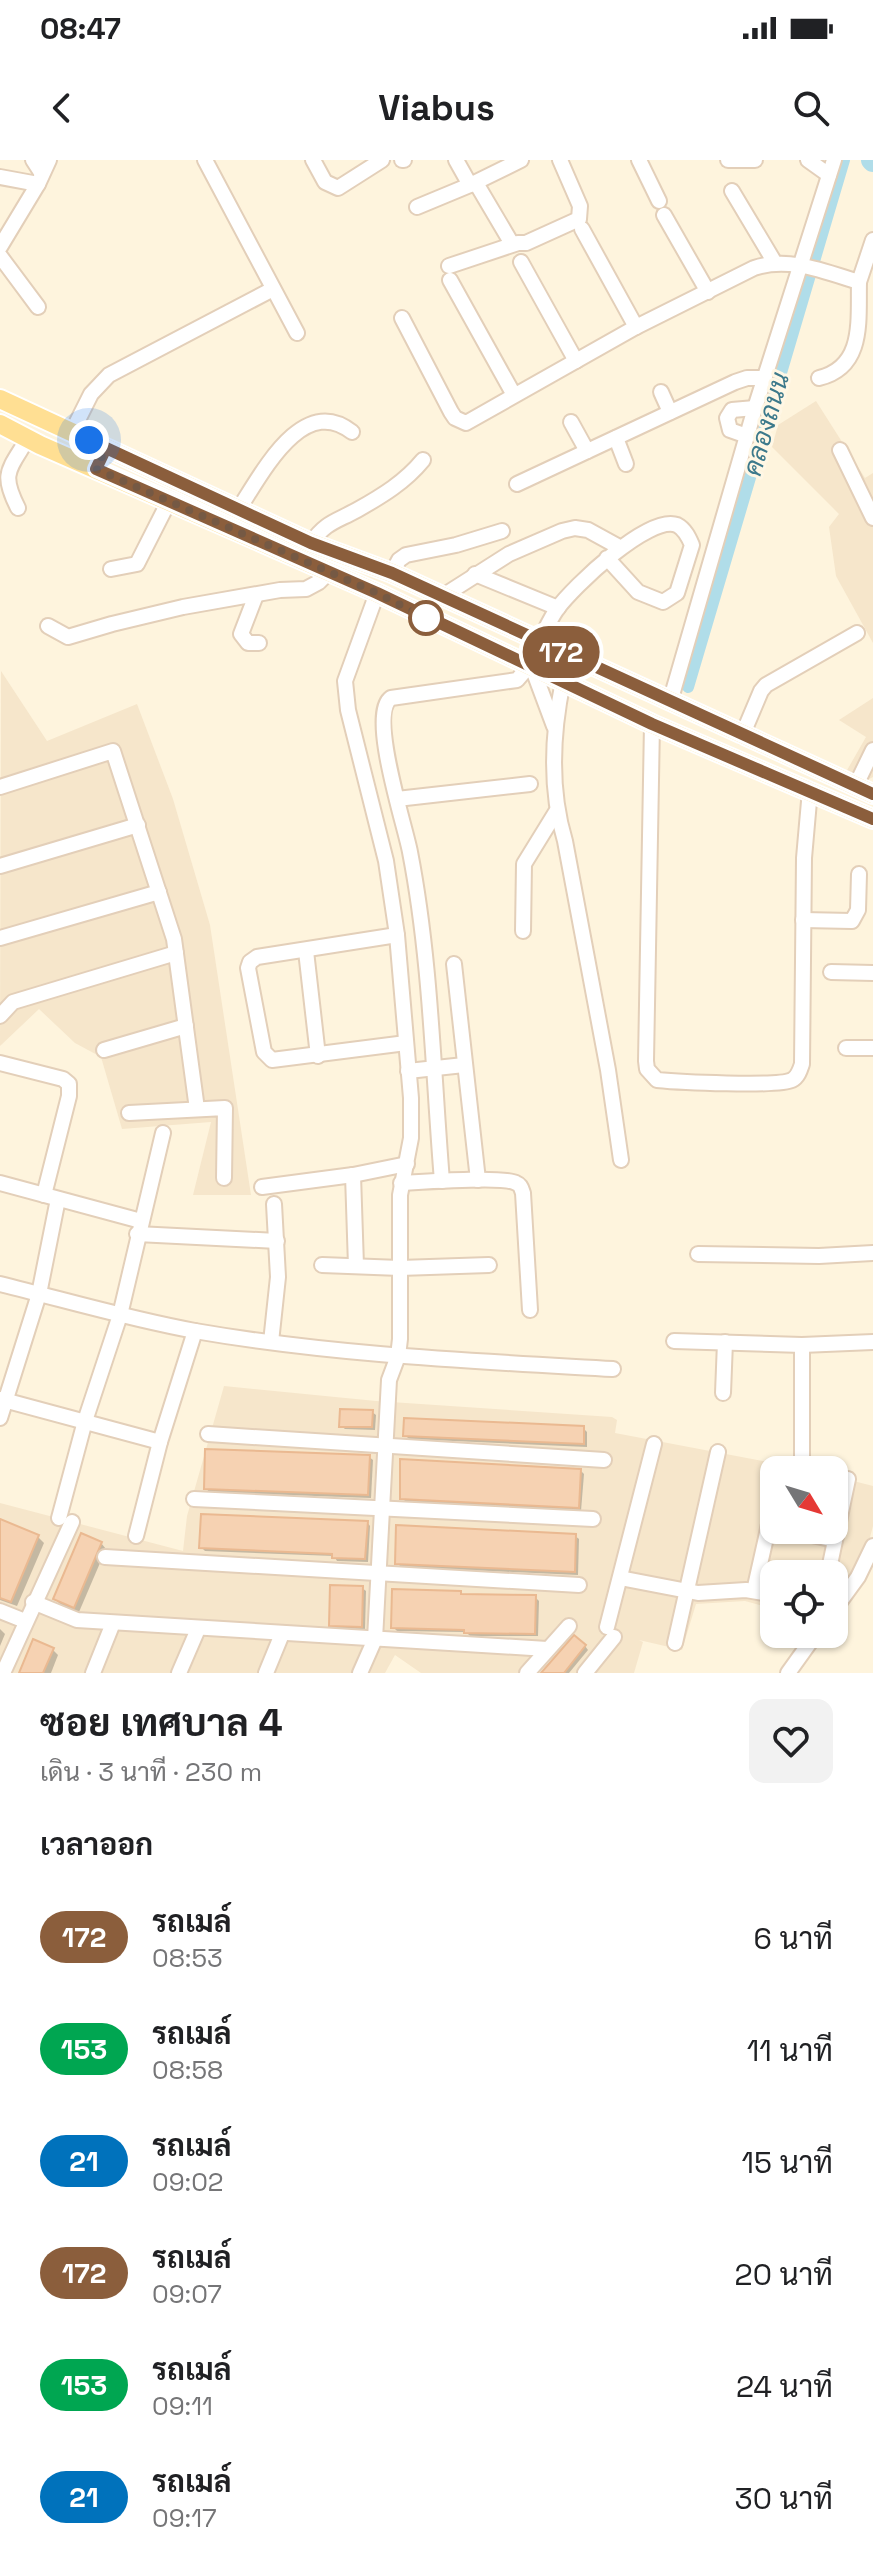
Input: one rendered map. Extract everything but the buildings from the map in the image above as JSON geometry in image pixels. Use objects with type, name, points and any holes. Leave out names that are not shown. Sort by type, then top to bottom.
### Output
[{"type":"main road","points":[[0,399],[311,543],[443,596],[864,791]]},
{"type":"main road","points":[[0,424],[377,593],[652,724],[873,819]]},
{"type":"main road","points":[[96,469],[106,448]]},
{"type":"street","points":[[33,160],[43,172]]},
{"type":"street","points":[[205,160],[297,333]]},
{"type":"street","points":[[313,160],[325,182],[338,188],[382,160]]},
{"type":"street","points":[[456,160],[512,244]]},
{"type":"street","points":[[417,207],[521,160]]},
{"type":"street","points":[[514,395],[450,273],[512,244],[526,243],[579,219],[580,206],[560,160]]},
{"type":"street","points":[[639,160],[708,292]]},
{"type":"street","points":[[728,160],[755,160]]},
{"type":"street","points":[[670,702],[755,408],[805,266],[832,164],[808,160]]},
{"type":"street","points":[[0,177],[43,172]]},
{"type":"street","points":[[0,247],[43,172]]},
{"type":"street","points":[[732,191],[775,263]]},
{"type":"street","points":[[582,229],[636,327]]},
{"type":"street","points":[[819,378],[840,371],[850,358],[859,328],[859,282],[873,240]]},
{"type":"street","points":[[0,256],[38,307]]},
{"type":"street","points":[[521,262],[576,361]]},
{"type":"street","points":[[402,318],[455,418],[466,423],[636,327],[754,268],[775,263],[805,266],[859,282]]},
{"type":"street","points":[[72,432],[91,394],[109,375],[273,289]]},
{"type":"street","points":[[517,484],[735,382],[765,378]]},
{"type":"street","points":[[661,392],[670,412]]},
{"type":"street","points":[[747,436],[730,430],[727,418],[732,410],[755,408]]},
{"type":"street","points":[[238,510],[280,448],[314,421],[336,422],[352,432]]},
{"type":"street","points":[[571,422],[587,451]]},
{"type":"street","points":[[18,508],[6,488],[6,476],[28,438]]},
{"type":"street","points":[[616,438],[626,464]]},
{"type":"street","points":[[840,450],[873,518]]},
{"type":"street","points":[[311,543],[328,523],[353,512],[395,486],[423,460]]},
{"type":"street","points":[[111,569],[137,564],[169,501]]},
{"type":"street","points":[[539,642],[558,608],[607,558],[619,547],[670,524],[682,529],[693,550],[677,593],[663,602],[638,592],[607,558]]},
{"type":"street","points":[[443,596],[509,554],[562,531],[575,528],[588,530],[619,547]]},
{"type":"street","points":[[392,573],[399,560],[406,555],[456,545],[502,531]]},
{"type":"street","points":[[48,626],[68,637],[183,607],[306,589],[329,572]]},
{"type":"street","points":[[475,574],[558,608]]},
{"type":"street","points":[[360,1673],[375,1639],[389,1380],[398,1356],[401,1183],[411,1138],[397,935],[386,861],[348,710],[345,681],[377,593]]},
{"type":"street","points":[[256,595],[241,634],[248,643],[259,643]]},
{"type":"street","points":[[742,736],[761,691],[771,680],[857,633]]},
{"type":"street","points":[[442,1181],[423,932],[410,850],[386,757],[384,707],[391,698],[517,680],[530,667],[554,727]]},
{"type":"street","points":[[563,681],[554,727],[556,812],[565,841],[608,1070],[621,1160]]},
{"type":"street","points":[[652,724],[646,1061],[650,1074],[657,1080],[795,1079],[802,1064],[804,858],[810,790]]},
{"type":"street","points":[[864,791],[873,750]]},
{"type":"street","points":[[0,787],[113,751],[176,953],[197,1109]]},
{"type":"street","points":[[360,758],[386,757]]},
{"type":"street","points":[[397,799],[530,784]]},
{"type":"street","points":[[523,931],[524,864],[556,812]]},
{"type":"street","points":[[0,866],[138,825]]},
{"type":"street","points":[[803,920],[852,921],[858,910],[859,874]]},
{"type":"street","points":[[0,938],[159,892]]},
{"type":"street","points":[[397,935],[257,957],[248,968],[266,1056],[272,1060],[406,1043]]},
{"type":"street","points":[[306,951],[318,1056]]},
{"type":"street","points":[[0,1016],[13,1002],[176,953]]},
{"type":"street","points":[[454,964],[478,1180]]},
{"type":"street","points":[[831,972],[873,973]]},
{"type":"street","points":[[104,1050],[186,1026]]},
{"type":"street","points":[[846,1048],[873,1048]]},
{"type":"street","points":[[0,1063],[63,1079],[69,1084],[39,1294],[2,1400],[0,1418]]},
{"type":"street","points":[[408,1071],[464,1065]]},
{"type":"street","points":[[129,1113],[225,1108],[224,1178]]},
{"type":"street","points":[[3,1673],[66,1520],[85,1421],[120,1315],[163,1133]]},
{"type":"street","points":[[262,1187],[353,1175],[407,1164]]},
{"type":"street","points":[[353,1175],[356,1266]]},
{"type":"street","points":[[401,1183],[515,1182],[523,1193],[530,1310]]},
{"type":"street","points":[[0,1183],[139,1227],[277,1241]]},
{"type":"street","points":[[271,1342],[278,1277],[274,1204]]},
{"type":"street","points":[[698,1254],[819,1256],[873,1253]]},
{"type":"street","points":[[322,1265],[400,1268],[489,1265]]},
{"type":"street","points":[[0,1284],[120,1315],[195,1331],[271,1342],[398,1356],[613,1369]]},
{"type":"street","points":[[136,1536],[160,1442],[195,1331]]},
{"type":"street","points":[[674,1341],[802,1345],[873,1342]]},
{"type":"street","points":[[723,1393],[725,1342]]},
{"type":"street","points":[[802,1345],[802,1456]]},
{"type":"street","points":[[2,1400],[160,1442]]},
{"type":"street","points":[[208,1434],[604,1460]]},
{"type":"street","points":[[585,1673],[610,1632],[620,1578],[654,1444]]},
{"type":"street","points":[[675,1643],[718,1452]]},
{"type":"street","points":[[194,1499],[593,1519]]},
{"type":"street","points":[[754,1591],[766,1544]]},
{"type":"street","points":[[848,1590],[871,1556]]},
{"type":"street","points":[[105,1557],[579,1585]]},
{"type":"street","points":[[620,1578],[685,1591],[760,1592]]},
{"type":"street","points":[[33,1602],[77,1620],[547,1649]]},
{"type":"street","points":[[0,1611],[25,1621]]},
{"type":"street","points":[[93,1673],[113,1623]]},
{"type":"street","points":[[527,1673],[569,1626]]},
{"type":"street","points":[[179,1673],[198,1629]]},
{"type":"street","points":[[266,1673],[282,1634]]},
{"type":"street","points":[[788,1673],[806,1648]]},
{"type":"shaded area","points":[[816,401],[865,478],[873,473],[873,643],[836,576],[829,527],[839,514],[772,447],[778,425]]},
{"type":"shaded area","points":[[1,671],[47,741],[137,704],[173,799],[210,925],[251,1195],[193,1195],[211,1122],[122,1129],[101,1057],[75,1043],[39,1009],[0,1046]]},
{"type":"shaded area","points":[[873,698],[873,777],[865,781],[846,772],[866,737],[839,720]]},
{"type":"shaded area","points":[[224,1386],[376,1401],[612,1417],[617,1420],[615,1433],[760,1460],[760,1544],[848,1544],[848,1480],[873,1486],[873,1526],[864,1560],[848,1582],[848,1560],[760,1560],[760,1605],[745,1601],[696,1604],[682,1650],[639,1640],[643,1642],[634,1673],[421,1673],[395,1655],[385,1673],[0,1673],[0,1503],[183,1551],[187,1516]]},
{"type":"waterway","name":"คลองถนน","points":[[688,687],[844,160]]},
{"type":"bus line","name":"172","points":[[873,794],[443,596],[311,543],[106,448],[96,469],[377,593],[652,724],[873,819]]},
{"type":"route","points":[[89,440],[106,448],[96,469],[377,593],[426,618]]}]
